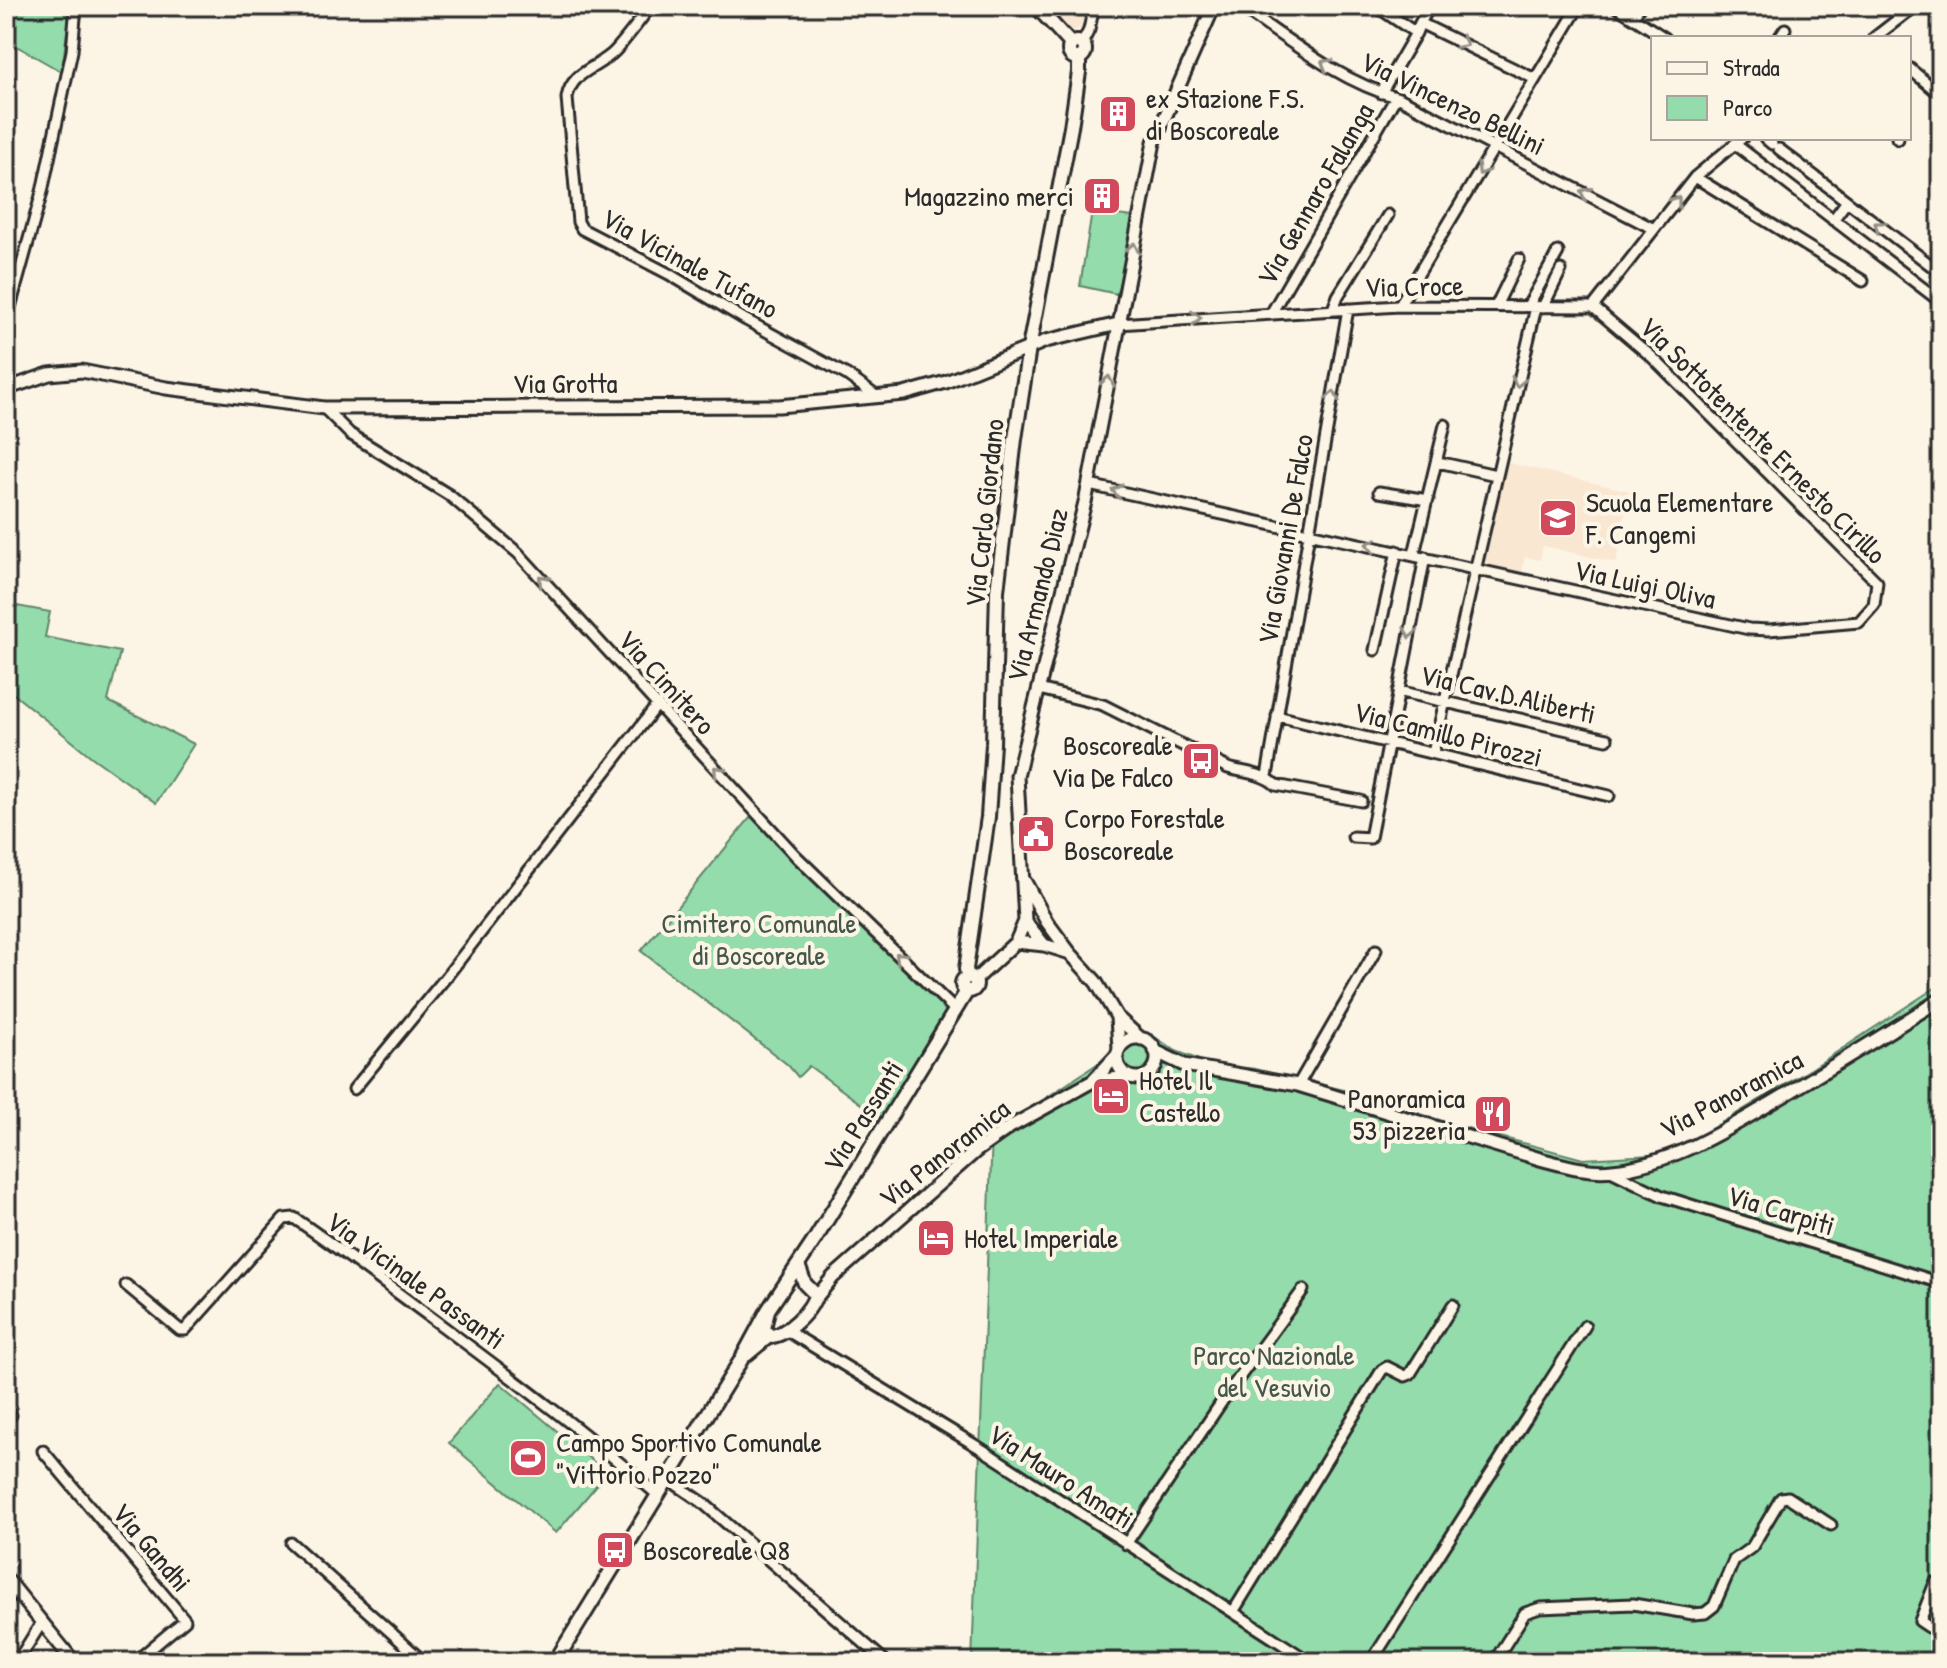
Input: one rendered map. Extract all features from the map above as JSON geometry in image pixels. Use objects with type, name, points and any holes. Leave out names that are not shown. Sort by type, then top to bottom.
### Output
[{"type":"main road","points":[[1036,6],[1076,44]]},
{"type":"main road","name":"Via Carlo Giordano","points":[[970,983],[966,969],[988,817],[997,591],[1029,348],[1079,72],[1079,58],[1070,54],[1076,44]]},
{"type":"main road","name":"Via Passanti","points":[[555,1662],[741,1360],[777,1295],[956,1011],[970,983]]},
{"type":"main road","points":[[798,1265],[810,1291]]},
{"type":"main road","points":[[777,1295],[794,1284],[810,1291]]},
{"type":"main road","name":"Via Passanti","points":[[741,1360],[769,1336],[774,1338],[786,1330],[811,1307],[810,1291]]},
{"type":"main road","points":[[768,1310],[764,1329],[769,1336]]},
{"type":"street","points":[[6,322],[42,192],[72,51],[76,6]]},
{"type":"street","name":"Via Vicinale Tufano","points":[[651,6],[613,54],[584,71],[568,88],[578,222],[582,229],[669,274],[847,375],[876,396]]},
{"type":"street","points":[[1076,44],[1089,30],[1094,6]]},
{"type":"street","name":"Via Armando Diaz","points":[[1025,921],[1017,776],[1089,485],[1154,142],[1214,6]]},
{"type":"street","name":"Via Vincenzo Bellini","points":[[1239,6],[1319,61],[1654,229]]},
{"type":"street","points":[[1376,6],[1418,28],[1535,79]]},
{"type":"street","points":[[1381,93],[1430,6]]},
{"type":"street","points":[[1399,306],[1579,6]]},
{"type":"street","points":[[1615,6],[1662,36]]},
{"type":"street","points":[[1633,17],[1640,6]]},
{"type":"street","points":[[1877,36],[1908,8]]},
{"type":"street","points":[[1911,70],[1941,95]]},
{"type":"street","name":"Via Gennaro Falanga","points":[[1272,312],[1396,97]]},
{"type":"street","points":[[1593,307],[1695,177],[1739,141],[1833,220],[1941,302]]},
{"type":"street","points":[[1772,144],[1941,273]]},
{"type":"street","points":[[1695,177],[1863,281]]},
{"type":"street","points":[[1833,220],[1847,201]]},
{"type":"street","name":"Via Croce","points":[[1333,309],[1388,215]]},
{"type":"street","points":[[1433,753],[1535,307],[1558,252]]},
{"type":"street","name":"Via Croce","points":[[1496,306],[1519,259]]},
{"type":"street","points":[[1535,307],[1561,270]]},
{"type":"street","name":"Via Croce","points":[[1118,324],[1399,306],[1593,307]]},
{"type":"street","name":"Via Sottotentente Ernesto Cirillo","points":[[1593,307],[1652,357],[1877,582],[1874,605],[1866,613]]},
{"type":"street","name":"Via Giovanni De Falco","points":[[1267,776],[1348,309]]},
{"type":"street","name":"Via Grotta","points":[[6,389],[49,374],[82,371],[190,392],[324,408],[765,406],[904,394],[946,382],[1046,341],[1118,324]]},
{"type":"street","name":"Via Cimitero","points":[[324,408],[350,434],[449,495],[518,553],[796,856],[956,1011]]},
{"type":"street","points":[[1414,554],[1445,425]]},
{"type":"street","points":[[1438,462],[1496,475]]},
{"type":"street","name":"Via Luigi Oliva","points":[[1089,485],[1749,629],[1859,622],[1866,613]]},
{"type":"street","points":[[1379,492],[1428,500]]},
{"type":"street","points":[[1375,650],[1397,551]]},
{"type":"street","points":[[1353,837],[1370,838],[1425,557]]},
{"type":"street","points":[[1039,689],[1103,705],[1228,768],[1248,775],[1267,776],[1276,785],[1361,801]]},
{"type":"street","name":"Via Cav.D.Aliberti","points":[[1398,691],[1607,739]]},
{"type":"street","points":[[354,1089],[447,976],[658,704]]},
{"type":"street","name":"Via Camillo Pirozzi","points":[[1277,716],[1609,796]]},
{"type":"street","name":"Via Armando Diaz","points":[[1023,878],[1047,922],[1096,982],[1117,1017]]},
{"type":"street","points":[[1025,921],[1047,922]]},
{"type":"street","points":[[1025,921],[1044,945]]},
{"type":"street","name":"Via Passanti","points":[[970,983],[1016,942],[1025,921]]},
{"type":"street","points":[[1016,942],[1044,945],[1070,953]]},
{"type":"street","points":[[1298,1085],[1376,950]]},
{"type":"street","name":"Via Panoramica","points":[[1117,1017],[1152,1045],[1155,1051],[1184,1065],[1298,1085],[1540,1159],[1579,1169],[1611,1171],[1652,1162],[1699,1143],[1751,1115],[1941,999]]},
{"type":"street","points":[[1117,1017],[1120,1068],[1130,1077]]},
{"type":"street","name":"Via Panoramica","points":[[810,1291],[833,1277],[976,1151],[1010,1127],[1093,1081],[1129,1040],[1141,1039]]},
{"type":"street","points":[[1149,1074],[1156,1063],[1155,1051]]},
{"type":"street","name":"Via Panoramica","points":[[1093,1081],[1136,1078],[1184,1065]]},
{"type":"street","name":"Via Carpiti","points":[[1611,1171],[1662,1196],[1941,1283]]},
{"type":"street","name":"Via Vicinale Passanti","points":[[126,1285],[180,1330],[185,1330],[284,1219],[294,1218],[349,1255],[513,1379],[658,1495]]},
{"type":"street","points":[[1126,1544],[1225,1397],[1303,1290]]},
{"type":"street","points":[[1233,1612],[1382,1370],[1387,1367],[1405,1376],[1410,1374],[1453,1305]]},
{"type":"street","points":[[1371,1662],[1585,1326]]},
{"type":"street","name":"Via Mauro Amati","points":[[786,1330],[983,1450],[1310,1662]]},
{"type":"street","name":"Via Gandhi","points":[[43,1451],[185,1620],[135,1662]]},
{"type":"street","points":[[668,1479],[702,1502],[886,1662]]},
{"type":"street","points":[[1494,1662],[1525,1613],[1540,1608],[1633,1604],[1693,1614],[1705,1613],[1714,1606],[1734,1560],[1752,1547],[1781,1498],[1788,1497],[1831,1525]]},
{"type":"street","points":[[291,1543],[424,1662]]},
{"type":"street","points":[[6,1578],[74,1662]]},
{"type":"street","points":[[1935,1583],[1920,1621],[1941,1635]]},
{"type":"street","points":[[6,1603],[15,1589]]},
{"type":"street","points":[[17,1662],[42,1622]]},
{"type":"shaded area","points":[[1047,6],[1088,6],[1083,27],[1068,33]]},
{"type":"shaded area","name":"Scuola Elementare F. Cangemi","points":[[1505,462],[1629,491],[1616,563],[1543,546],[1540,560],[1525,557],[1522,572],[1482,563]]},
{"type":"green space","points":[[8,6],[70,6],[62,72],[6,40]]},
{"type":"green space","points":[[1092,212],[1134,217],[1117,294],[1080,286]]},
{"type":"green space","points":[[6,604],[50,612],[45,637],[120,652],[108,701],[194,744],[156,803],[93,758],[6,688]]},
{"type":"green space","name":"Cimitero Comunale di Boscoreale","points":[[754,813],[951,1010],[883,1120],[809,1066],[798,1077],[788,1065],[641,951]]},
{"type":"green space","name":"Parco Nazionale del Vesuvio","points":[[1941,984],[1941,1662],[972,1662],[992,1134],[1106,1058],[1121,1034],[1132,1030],[1153,1036],[1176,1051],[1207,1063],[1255,1069],[1348,1091],[1452,1124],[1583,1159],[1652,1155],[1686,1144],[1811,1069]]},
{"type":"green space","name":"Campo Sportivo Comunale \"Vittorio Pozzo\"","points":[[500,1383],[607,1473],[556,1533],[449,1443]]},
{"type":"place","name":"ex Stazione F.S. di Boscoreale","points":[[1118,114]]},
{"type":"place","name":"Magazzino merci","points":[[1102,196]]},
{"type":"place","name":"Scuola Elementare F. Cangemi","points":[[1558,518]]},
{"type":"place","name":"Boscoreale Via De Falco","points":[[1201,761]]},
{"type":"place","name":"Corpo Forestale Boscoreale","points":[[1036,834]]},
{"type":"place","name":"Hotel Il Castello","points":[[1111,1096]]},
{"type":"place","name":"Panoramica 53 pizzeria","points":[[1493,1114]]},
{"type":"place","name":"Hotel Imperiale","points":[[936,1238]]},
{"type":"place","name":"Campo Sportivo Comunale \"Vittorio Pozzo\"","points":[[528,1458]]},
{"type":"place","name":"Boscoreale Q8","points":[[615,1550]]}]
